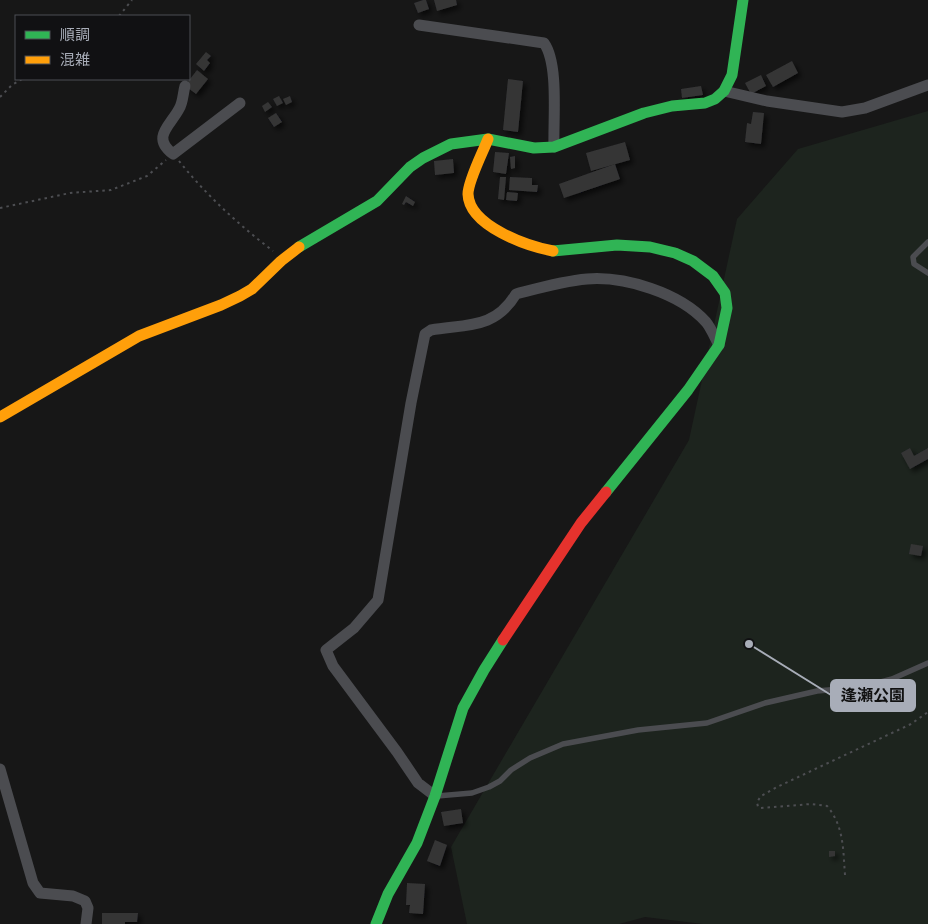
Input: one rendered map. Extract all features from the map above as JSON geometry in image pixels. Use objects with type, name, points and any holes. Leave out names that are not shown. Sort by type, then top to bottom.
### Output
[{"type":"street","points":[[0,417],[132,340],[232,300],[252,289],[281,261],[296,250],[377,201],[410,167],[451,144],[488,139],[534,148],[554,147],[644,113],[672,106],[705,103],[715,99],[724,91],[730,80],[736,56],[743,0]]},
{"type":"street","points":[[419,25],[544,43],[550,51],[553,67],[554,147]]},
{"type":"street","points":[[724,91],[767,101],[842,112],[866,108],[928,85]]},
{"type":"street","points":[[185,86],[180,108],[163,134],[165,148],[173,154],[240,103]]},
{"type":"street","points":[[376,924],[388,894],[417,843],[435,796],[463,708],[484,670],[581,523],[688,390],[719,345],[727,308],[725,293],[713,276],[693,261],[676,253],[650,247],[617,245],[557,252],[536,248],[506,235],[481,220],[470,206],[468,193],[488,139]]},
{"type":"street","points":[[435,796],[418,784],[397,752],[333,666],[326,650],[354,628],[378,600],[424,334],[431,330],[481,323],[493,319],[509,305],[516,294],[588,279],[619,281],[642,286],[681,302],[707,323],[719,345]]},
{"type":"street","points":[[0,769],[36,890],[40,893],[73,896],[85,900],[88,908],[86,924]]},
{"type":"lane","points":[[928,242],[913,257],[914,264],[919,269],[928,273]]},
{"type":"lane","points":[[435,796],[472,793],[489,787],[530,758],[563,744],[638,730],[707,723],[765,703],[817,691],[862,687],[892,679],[928,662]]},
{"type":"path","points":[[120,15],[132,0]]},
{"type":"path","points":[[0,97],[12,85],[20,80]]},
{"type":"path","points":[[0,208],[70,193],[111,190],[147,176],[173,154],[193,178],[243,229],[275,252],[281,261]]},
{"type":"path","points":[[845,875],[840,827],[835,816],[827,806],[811,804],[761,808],[758,807],[757,802],[761,796],[777,787],[911,724],[928,712]]},
{"type":"shaded area","points":[[928,111],[928,924],[703,924],[645,917],[619,924],[467,924],[451,847],[689,440],[737,219],[798,149]]},
{"type":"building","points":[[426,0],[429,9],[418,13],[414,3]]},
{"type":"building","points":[[434,0],[456,0],[457,5],[437,11]]},
{"type":"building","points":[[206,52],[211,56],[207,60],[210,63],[204,71],[196,64]]},
{"type":"building","points":[[792,61],[798,73],[773,87],[766,75]]},
{"type":"building","points":[[197,70],[208,79],[196,94],[188,88],[187,83]]},
{"type":"building","points":[[761,75],[766,86],[751,94],[745,83]]},
{"type":"building","points":[[508,79],[523,81],[518,132],[503,130]]},
{"type":"building","points":[[701,86],[703,95],[682,98],[681,89]]},
{"type":"building","points":[[279,96],[283,103],[277,106],[273,99]]},
{"type":"building","points":[[290,96],[292,102],[286,105],[283,99]]},
{"type":"building","points":[[268,102],[272,107],[265,112],[262,106]]},
{"type":"building","points":[[753,112],[764,113],[761,144],[745,142],[747,123],[751,124]]},
{"type":"building","points":[[276,113],[282,122],[274,127],[268,118]]},
{"type":"building","points":[[625,142],[630,160],[591,171],[586,153]]},
{"type":"building","points":[[495,152],[509,153],[506,174],[493,172]]},
{"type":"building","points":[[515,156],[515,168],[511,169],[510,157]]},
{"type":"building","points":[[453,159],[454,173],[435,175],[434,161]]},
{"type":"building","points":[[615,164],[620,179],[564,198],[559,184]]},
{"type":"building","points":[[500,177],[506,177],[504,200],[498,199]]},
{"type":"building","points":[[510,177],[532,178],[532,185],[538,185],[537,192],[509,190]]},
{"type":"building","points":[[507,192],[518,193],[517,201],[506,200]]},
{"type":"building","points":[[406,196],[415,202],[413,206],[406,202],[404,205],[402,204]]},
{"type":"building","points":[[910,448],[914,456],[928,448],[928,459],[910,469],[901,453]]},
{"type":"building","points":[[911,544],[923,546],[921,556],[909,554]]},
{"type":"building","points":[[461,809],[463,823],[444,826],[441,812]]},
{"type":"building","points":[[435,840],[447,845],[440,866],[427,861]]},
{"type":"building","points":[[829,851],[835,851],[835,856],[829,857]]},
{"type":"building","points":[[407,883],[425,884],[423,914],[409,913],[410,905],[406,905]]},
{"type":"building","points":[[102,913],[138,913],[137,922],[102,924]]},
{"type":"traffic: fast","points":[[299,247],[377,201],[410,167],[451,144],[488,139],[534,148],[554,147],[644,113],[672,106],[705,103],[715,99],[724,91],[732,75],[743,0]]},
{"type":"traffic: fast","points":[[553,251],[617,245],[650,247],[675,253],[693,261],[713,276],[725,293],[727,308],[719,345],[688,390],[606,492]]},
{"type":"traffic: fast","points":[[376,924],[388,894],[417,843],[435,796],[463,708],[503,640]]},
{"type":"traffic: slow","points":[[488,139],[469,188],[468,194],[471,205],[478,216],[501,233],[553,251]]},
{"type":"traffic: slow","points":[[0,417],[139,336],[240,296],[252,289],[281,261],[299,247]]},
{"type":"traffic: jam","points":[[503,640],[581,523],[606,492]]},
{"type":"place","name":"逢瀬公園","points":[[749,644]]}]
